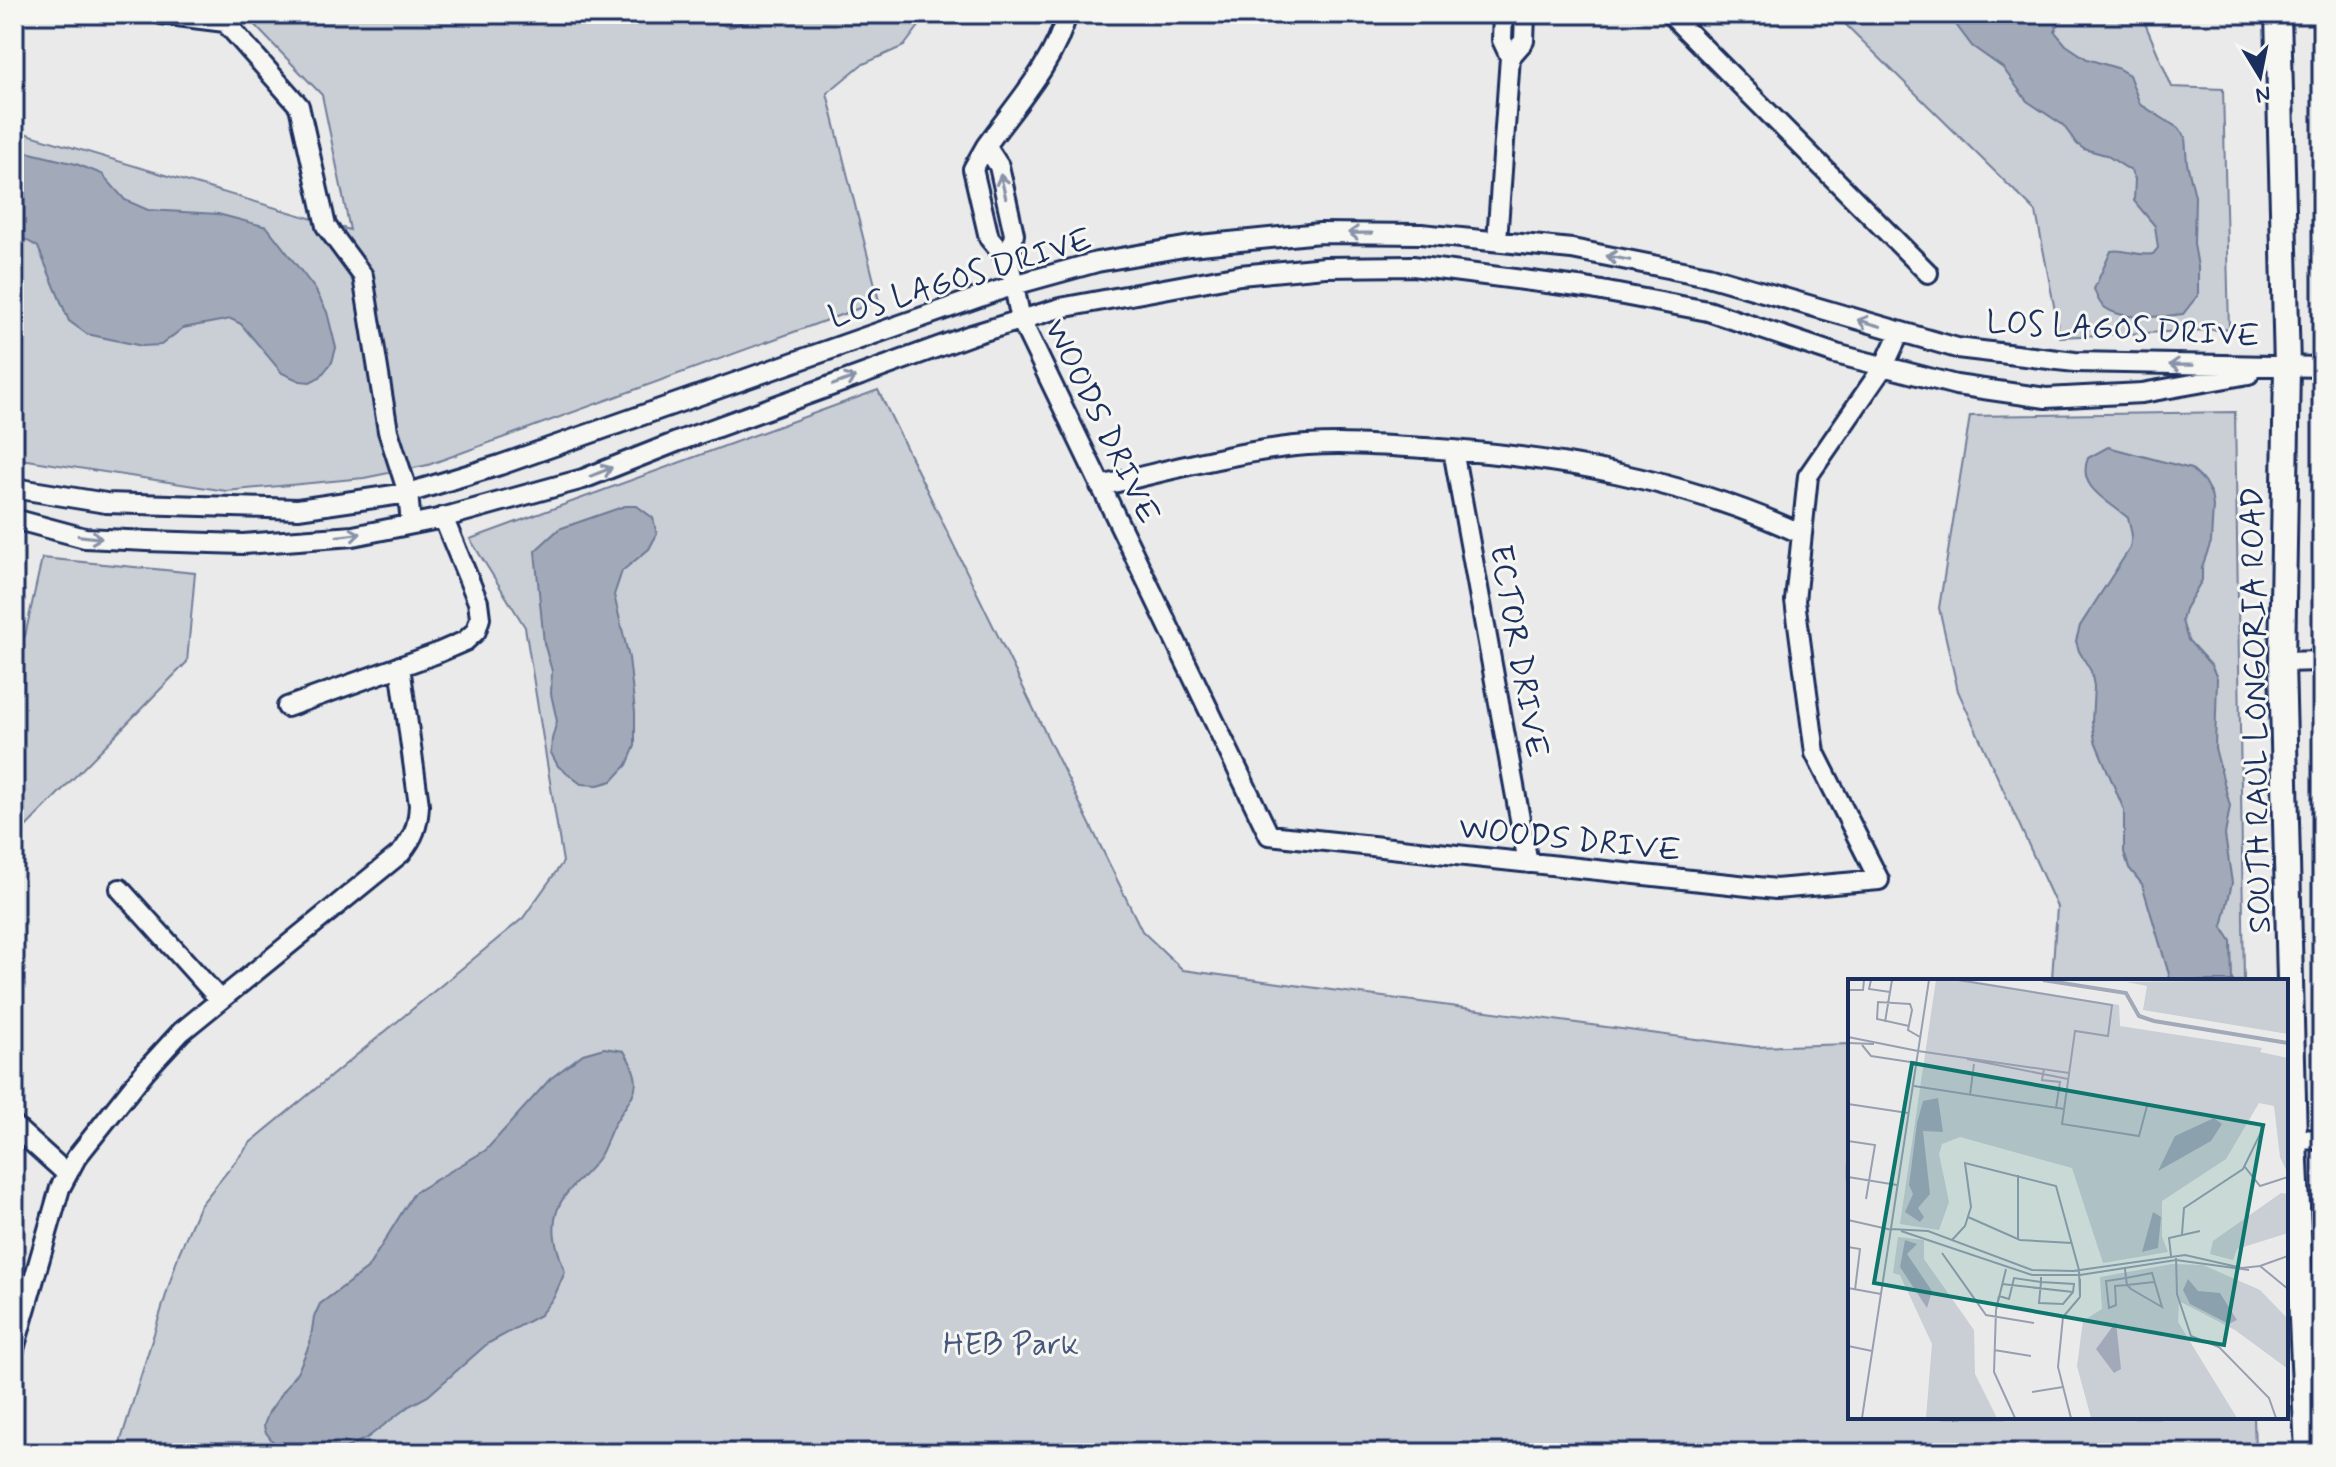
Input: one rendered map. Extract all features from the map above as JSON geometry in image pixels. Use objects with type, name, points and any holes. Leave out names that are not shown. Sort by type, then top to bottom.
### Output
[{"type":"main road","name":"SOUTH RAUL LONGORIA ROAD","points":[[2278,14],[2287,367],[2282,662],[2294,1140],[2308,1453]]},
{"type":"street","points":[[161,14],[225,22],[299,106],[326,226],[363,276],[388,431],[408,493],[411,524]]},
{"type":"street","points":[[1009,262],[989,238],[973,169],[1044,64],[1056,44],[1067,14]]},
{"type":"street","points":[[1497,241],[1510,57],[1502,40],[1503,14]]},
{"type":"street","points":[[1510,57],[1524,41],[1525,14]]},
{"type":"street","points":[[1670,14],[1928,273]]},
{"type":"street","points":[[986,146],[999,166],[1014,234],[1009,262]]},
{"type":"street","name":"LOS LAGOS DRIVE","points":[[14,488],[106,503],[298,509],[408,493],[500,465],[1014,285],[1113,259],[1190,246],[1320,233],[1421,234],[1572,249],[1708,276],[1957,348],[2075,362],[2287,367]]},
{"type":"street","name":"WOODS DRIVE","points":[[1009,262],[1021,320],[1269,835],[1776,889],[1879,880],[1815,753],[1795,601],[1808,476],[1884,366],[1900,332]]},
{"type":"street","name":"LOS LAGOS DRIVE","points":[[14,519],[85,538],[243,544],[353,536],[443,517],[583,479],[971,335],[1060,308],[1240,275],[1325,267],[1413,266],[1555,284],[1708,311],[1836,354],[1956,385],[2046,398],[2142,393],[2287,367]]},
{"type":"street","points":[[2287,367],[2322,367]]},
{"type":"street","points":[[1100,486],[1280,448],[1352,443],[1527,456],[1647,479],[1756,513],[1802,534]]},
{"type":"street","name":"ECTOR DRIVE","points":[[1453,450],[1528,863]]},
{"type":"street","points":[[287,707],[465,641],[476,631],[480,618],[478,602],[443,517]]},
{"type":"street","points":[[2282,662],[2322,661]]},
{"type":"street","points":[[14,1349],[66,1173],[162,1050],[401,853],[413,838],[419,805],[400,666]]},
{"type":"street","points":[[120,889],[220,1000]]},
{"type":"street","points":[[14,1126],[66,1173]]},
{"type":"street","points":[[2294,1140],[2322,1139]]},
{"type":"green space","points":[[244,14],[928,14],[904,46],[861,65],[827,93],[879,301],[428,465],[364,478],[226,491],[14,458],[14,130],[350,230],[322,95]]},
{"type":"green space","points":[[1835,14],[2141,14],[2172,87],[2223,89],[2229,329],[2060,337],[2036,212]]},
{"type":"green space","name":"HEB Park","points":[[878,390],[1142,931],[1183,970],[1755,1047],[1848,1044],[1848,1419],[2254,1419],[2255,1453],[117,1453],[179,1253],[199,1207],[251,1142],[523,918],[563,862],[525,627],[470,539]]},
{"type":"green space","points":[[2235,412],[2244,979],[2051,979],[2057,907],[1958,691],[1939,608],[1970,416]]},
{"type":"green space","points":[[42,558],[195,573],[187,662],[14,839],[14,642],[25,636]]},
{"type":"water","points":[[710,14],[748,14],[739,24],[730,27]]},
{"type":"water","points":[[1948,14],[2056,14],[2055,32],[2066,45],[2087,59],[2129,75],[2140,104],[2178,128],[2185,137],[2195,196],[2194,244],[2198,267],[2198,295],[2183,314],[2130,316],[2110,311],[2101,304],[2094,289],[2111,251],[2147,255],[2158,248],[2155,226],[2134,201],[2135,179],[2131,171],[2106,155],[2077,144],[2063,125],[2027,101],[2003,68],[1972,46]]},
{"type":"water","points":[[14,149],[76,164],[102,174],[125,200],[148,210],[218,214],[267,227],[315,289],[327,312],[336,348],[332,362],[320,377],[310,382],[300,381],[282,373],[241,324],[231,319],[183,328],[161,345],[142,346],[87,334],[69,321],[38,247],[14,233]]},
{"type":"water","points":[[2108,447],[2191,469],[2204,481],[2211,494],[2211,542],[2202,567],[2202,580],[2185,609],[2182,621],[2188,640],[2211,665],[2217,678],[2215,748],[2230,806],[2225,835],[2232,883],[2222,927],[2231,941],[2232,979],[2170,979],[2142,884],[2129,868],[2124,852],[2124,810],[2095,741],[2092,722],[2094,686],[2091,671],[2076,641],[2080,626],[2130,548],[2132,535],[2128,518],[2090,486],[2085,468],[2088,458]]},
{"type":"water","points":[[625,506],[637,506],[653,518],[657,534],[649,549],[622,571],[614,595],[629,658],[635,746],[627,765],[612,781],[598,785],[581,784],[558,766],[551,753],[557,721],[551,694],[552,671],[544,643],[535,551],[559,529]]},
{"type":"water","points":[[604,1048],[624,1051],[635,1073],[635,1089],[599,1157],[560,1203],[555,1219],[555,1235],[565,1272],[554,1297],[540,1315],[487,1344],[428,1396],[409,1406],[367,1438],[336,1453],[287,1453],[276,1446],[264,1425],[269,1412],[299,1369],[310,1343],[314,1317],[320,1304],[367,1269],[414,1193],[486,1150],[550,1079],[583,1054]]}]
